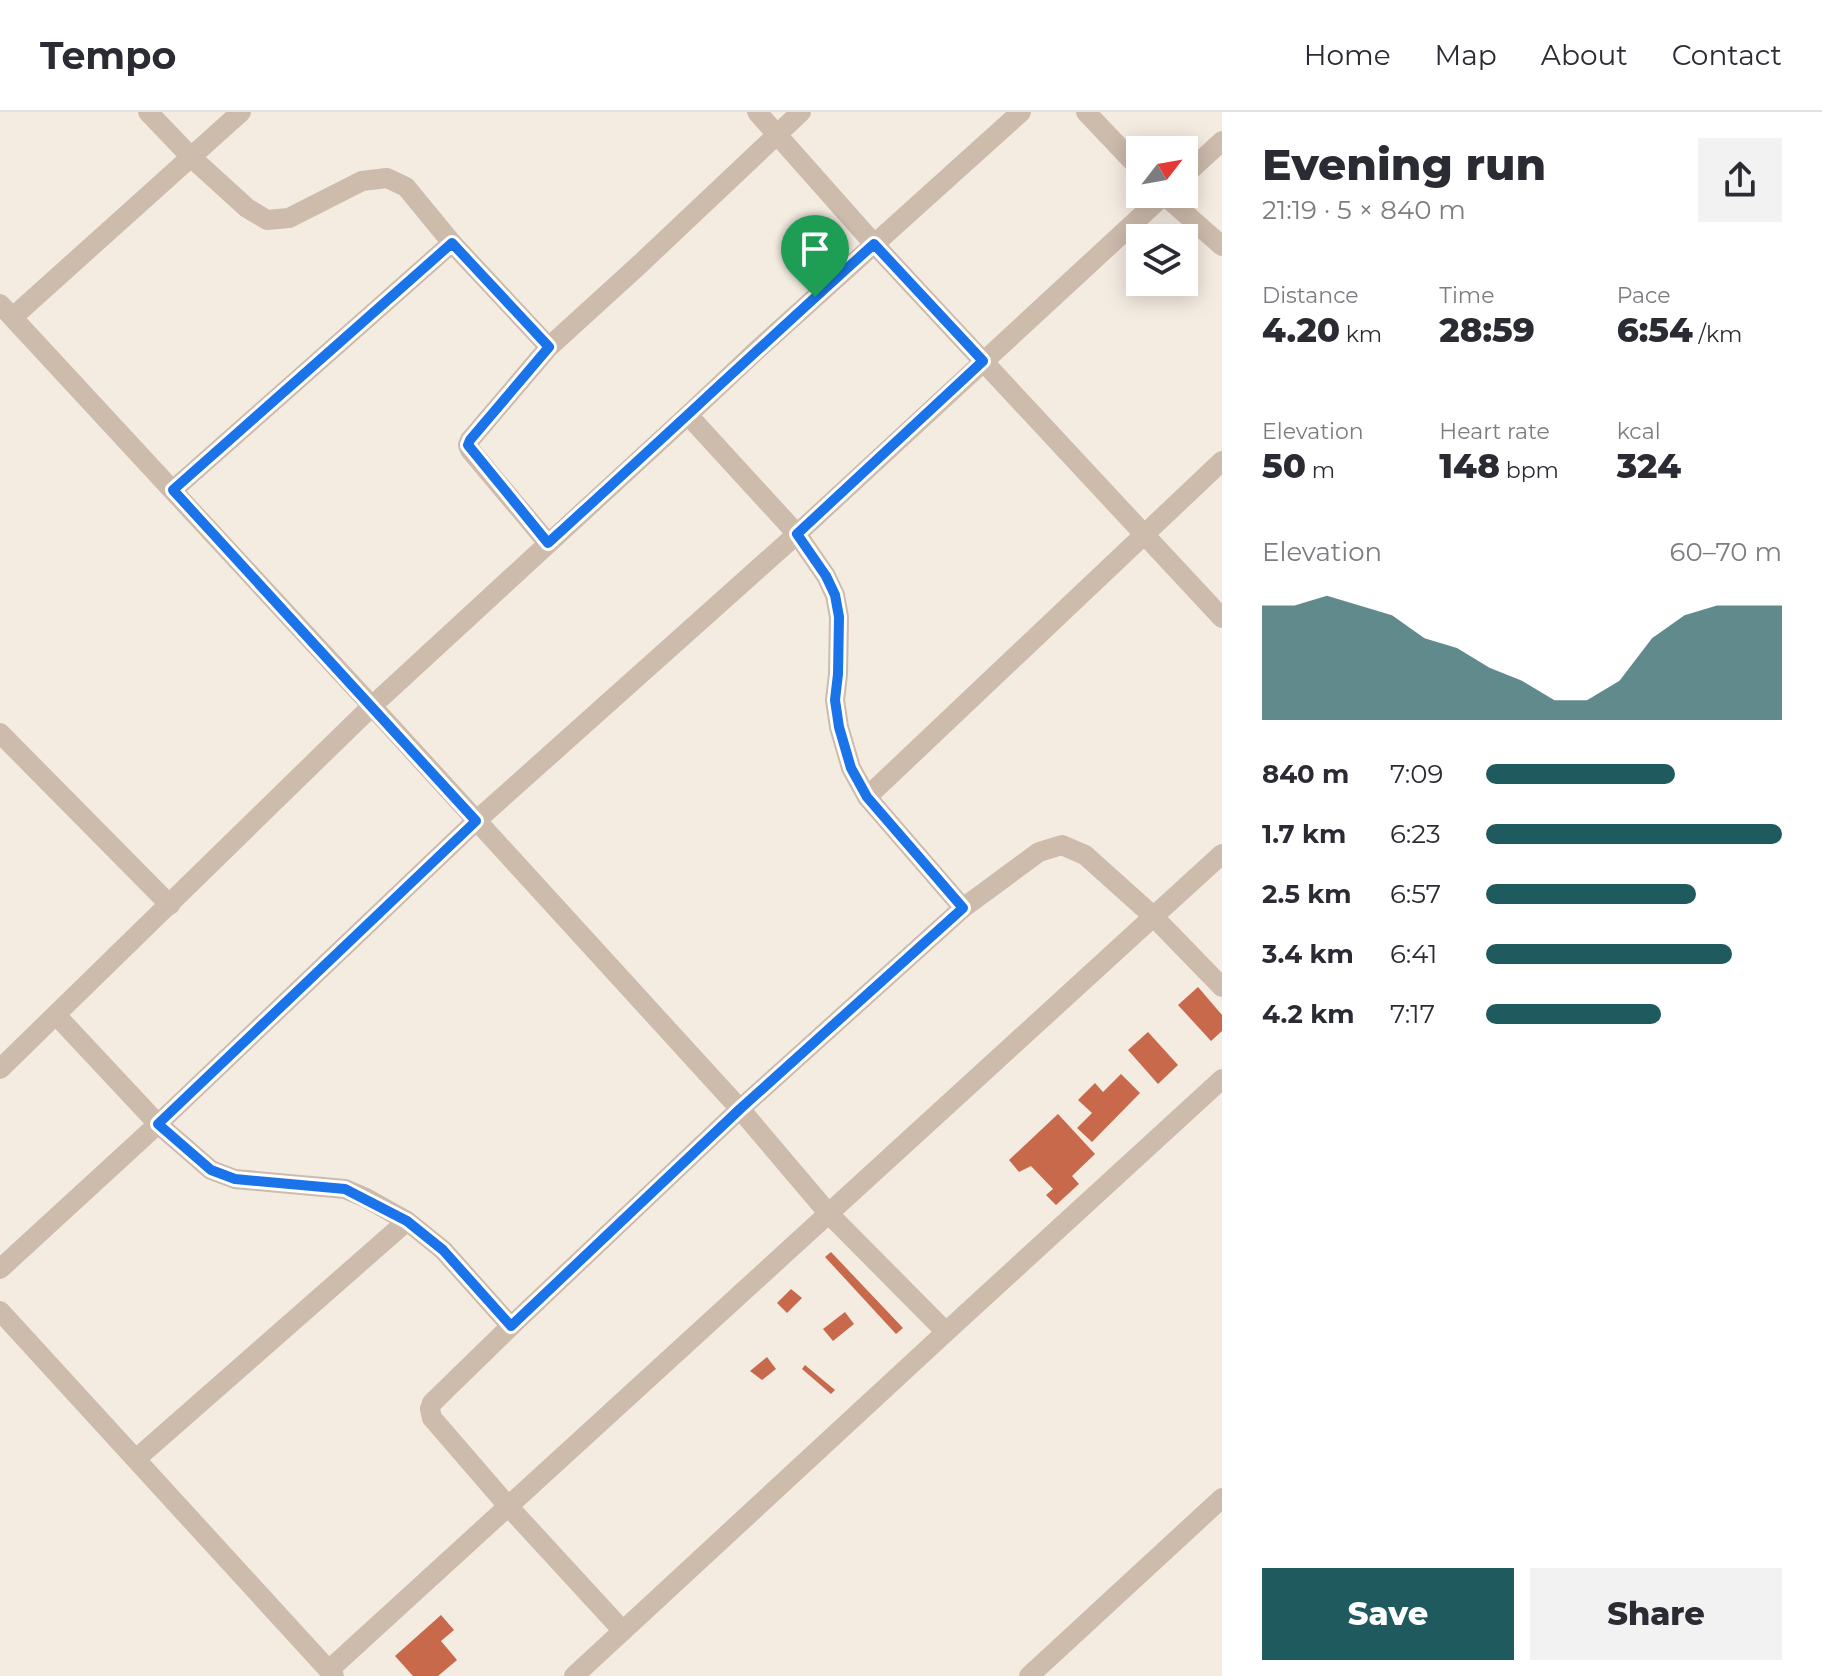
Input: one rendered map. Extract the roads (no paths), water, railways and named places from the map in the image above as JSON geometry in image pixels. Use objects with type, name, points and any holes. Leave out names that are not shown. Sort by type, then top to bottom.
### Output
[{"type":"street","points":[[148,112],[247,208],[267,220],[289,218],[362,181],[387,178],[406,187],[452,243],[549,347]]},
{"type":"street","points":[[241,112],[192,158],[6,310],[740,1109],[829,1214],[946,1332]]},
{"type":"street","points":[[757,112],[874,244],[1222,618]]},
{"type":"street","points":[[548,543],[468,445],[470,440],[549,347],[801,112]]},
{"type":"street","points":[[0,1069],[372,706],[757,350],[1021,112]]},
{"type":"street","points":[[1086,112],[1126,154]]},
{"type":"street","points":[[1198,163],[1222,141]]},
{"type":"street","points":[[0,1269],[158,1124],[476,821],[797,534],[1149,208]]},
{"type":"street","points":[[1180,208],[1222,246]]},
{"type":"street","points":[[173,490],[452,243]]},
{"type":"street","points":[[688,415],[797,534],[826,576],[835,595],[839,617],[835,700],[851,768],[867,797],[963,908]]},
{"type":"street","points":[[867,797],[1222,461]]},
{"type":"street","points":[[0,733],[170,905]]},
{"type":"street","points":[[623,1631],[432,1418],[432,1403],[740,1109],[963,908],[1039,852],[1062,845],[1085,855],[1153,916],[1222,987]]},
{"type":"street","points":[[0,1311],[331,1673],[508,1506],[1222,854]]},
{"type":"street","points":[[56,1015],[158,1124],[211,1170],[235,1179],[345,1189],[407,1221],[443,1250],[511,1326]]},
{"type":"street","points":[[574,1676],[1222,1079]]},
{"type":"street","points":[[136,1459],[407,1221]]},
{"type":"street","points":[[1029,1676],[1222,1498]]}]
